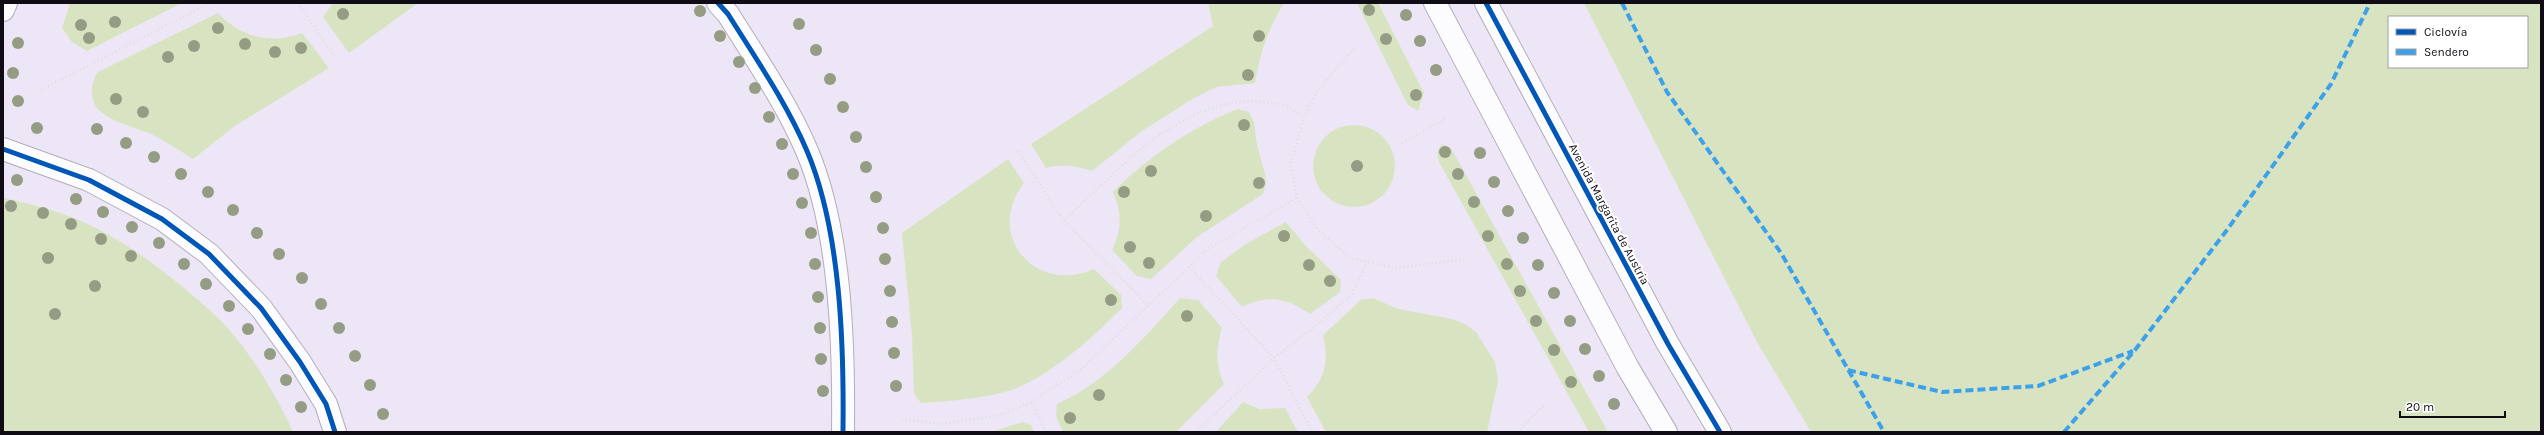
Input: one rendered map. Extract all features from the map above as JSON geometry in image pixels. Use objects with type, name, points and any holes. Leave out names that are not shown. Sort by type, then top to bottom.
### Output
[{"type":"street","points":[[3,10],[6,3]]},
{"type":"street","points":[[718,3],[728,14],[782,100],[808,152],[833,247],[840,310],[843,432]]},
{"type":"street","points":[[1435,3],[1617,347],[1666,432]]},
{"type":"street","name":"Avenida Margarita de Austria","points":[[1486,3],[1668,344],[1720,432]]},
{"type":"street","points":[[3,149],[90,180],[162,219],[209,254],[261,308],[300,362],[326,404],[335,432]]},
{"type":"path","points":[[41,90],[210,3]]},
{"type":"path","points":[[298,3],[336,59]]},
{"type":"path","points":[[1354,49],[1317,90],[1304,117],[1291,163],[1297,198],[1318,230],[1350,258],[1396,268],[1466,259]]},
{"type":"path","points":[[1064,221],[1131,158],[1166,129],[1201,110],[1246,101],[1284,105],[1304,117]]},
{"type":"path","points":[[1402,143],[1445,119]]},
{"type":"path","points":[[1018,151],[1064,221],[1148,305]]},
{"type":"path","points":[[902,419],[940,424],[1000,415],[1032,402],[1080,370],[1209,248],[1297,198]]},
{"type":"path","points":[[1196,432],[1274,358],[1316,326],[1352,294],[1367,262]]},
{"type":"path","points":[[1189,267],[1274,358],[1312,432]]},
{"type":"path","points":[[1032,402],[1046,432]]},
{"type":"path","points":[[1517,432],[1546,404]]},
{"type":"green space","points":[[70,3],[182,3],[87,51],[72,42],[62,28]]},
{"type":"green space","points":[[333,3],[418,3],[349,53],[323,17]]},
{"type":"green space","points":[[1208,3],[1284,3],[1273,22],[1265,42],[1255,83],[1216,87],[1194,98],[1142,131],[1092,171],[1069,166],[1052,166],[1046,168],[1031,144],[1213,26]]},
{"type":"green space","points":[[1357,3],[1378,3],[1424,93],[1418,111],[1408,105]]},
{"type":"green space","points":[[1584,3],[2541,3],[2541,432],[1811,432],[1758,344]]},
{"type":"green space","points":[[218,13],[236,28],[257,36],[279,38],[290,37],[302,33],[329,68],[235,126],[193,159],[146,132],[110,118],[98,109],[93,100],[92,90],[98,72]]},
{"type":"green space","points":[[1238,109],[1249,112],[1254,122],[1257,145],[1265,174],[1266,184],[1263,194],[1197,237],[1151,279],[1137,276],[1112,250],[1118,235],[1120,221],[1118,207],[1113,192],[1141,166],[1172,144],[1204,124]]},
{"type":"green space","points":[[1354,125],[1370,129],[1383,137],[1391,150],[1395,166],[1391,182],[1383,195],[1370,203],[1354,207],[1338,203],[1325,195],[1317,182],[1313,166],[1317,150],[1325,137],[1338,129]]},
{"type":"green space","points":[[1442,144],[1451,148],[1608,432],[1589,432],[1439,162],[1437,152]]},
{"type":"green space","points":[[1008,159],[1024,183],[1013,203],[1010,222],[1013,240],[1022,255],[1035,267],[1053,274],[1072,275],[1094,269],[1121,295],[1122,308],[1069,356],[1054,367],[1023,385],[1008,391],[976,398],[921,403],[914,394],[912,336],[902,233]]},
{"type":"green space","points":[[3,198],[51,210],[79,220],[97,229],[135,251],[189,292],[231,331],[241,344],[279,403],[293,432],[3,432]]},
{"type":"green space","points":[[1286,222],[1306,246],[1341,280],[1340,292],[1310,314],[1294,304],[1269,299],[1260,300],[1242,307],[1216,276],[1221,262],[1246,244]]},
{"type":"green space","points":[[1180,298],[1198,300],[1222,328],[1217,356],[1219,370],[1224,384],[1176,432],[1063,432],[1056,416],[1057,404],[1092,384],[1124,358]]},
{"type":"green space","points":[[1373,298],[1398,309],[1452,319],[1465,324],[1476,332],[1495,362],[1498,381],[1487,432],[1326,432],[1307,397],[1322,376],[1326,360],[1323,335],[1361,300]]},
{"type":"green space","points":[[1243,402],[1259,409],[1285,408],[1298,432],[1216,432]]},
{"type":"green space","points":[[1023,422],[1031,425],[1034,432],[991,432]]},
{"type":"marked path","points":[[1622,3],[1667,92],[1781,253],[1884,432]]},
{"type":"marked path","points":[[2064,432],[2135,350],[2227,230],[2331,84],[2370,3]]},
{"type":"marked path","points":[[1848,370],[1942,392],[2038,386],[2133,351]]},
{"type":"cycle path","points":[[718,3],[728,14],[790,115],[807,151],[818,183],[834,252],[838,289],[843,363],[843,432]]},
{"type":"cycle path","points":[[1486,3],[1668,344],[1720,432]]},
{"type":"cycle path","points":[[3,149],[89,180],[162,219],[209,254],[261,308],[300,362],[326,404],[335,432]]}]
